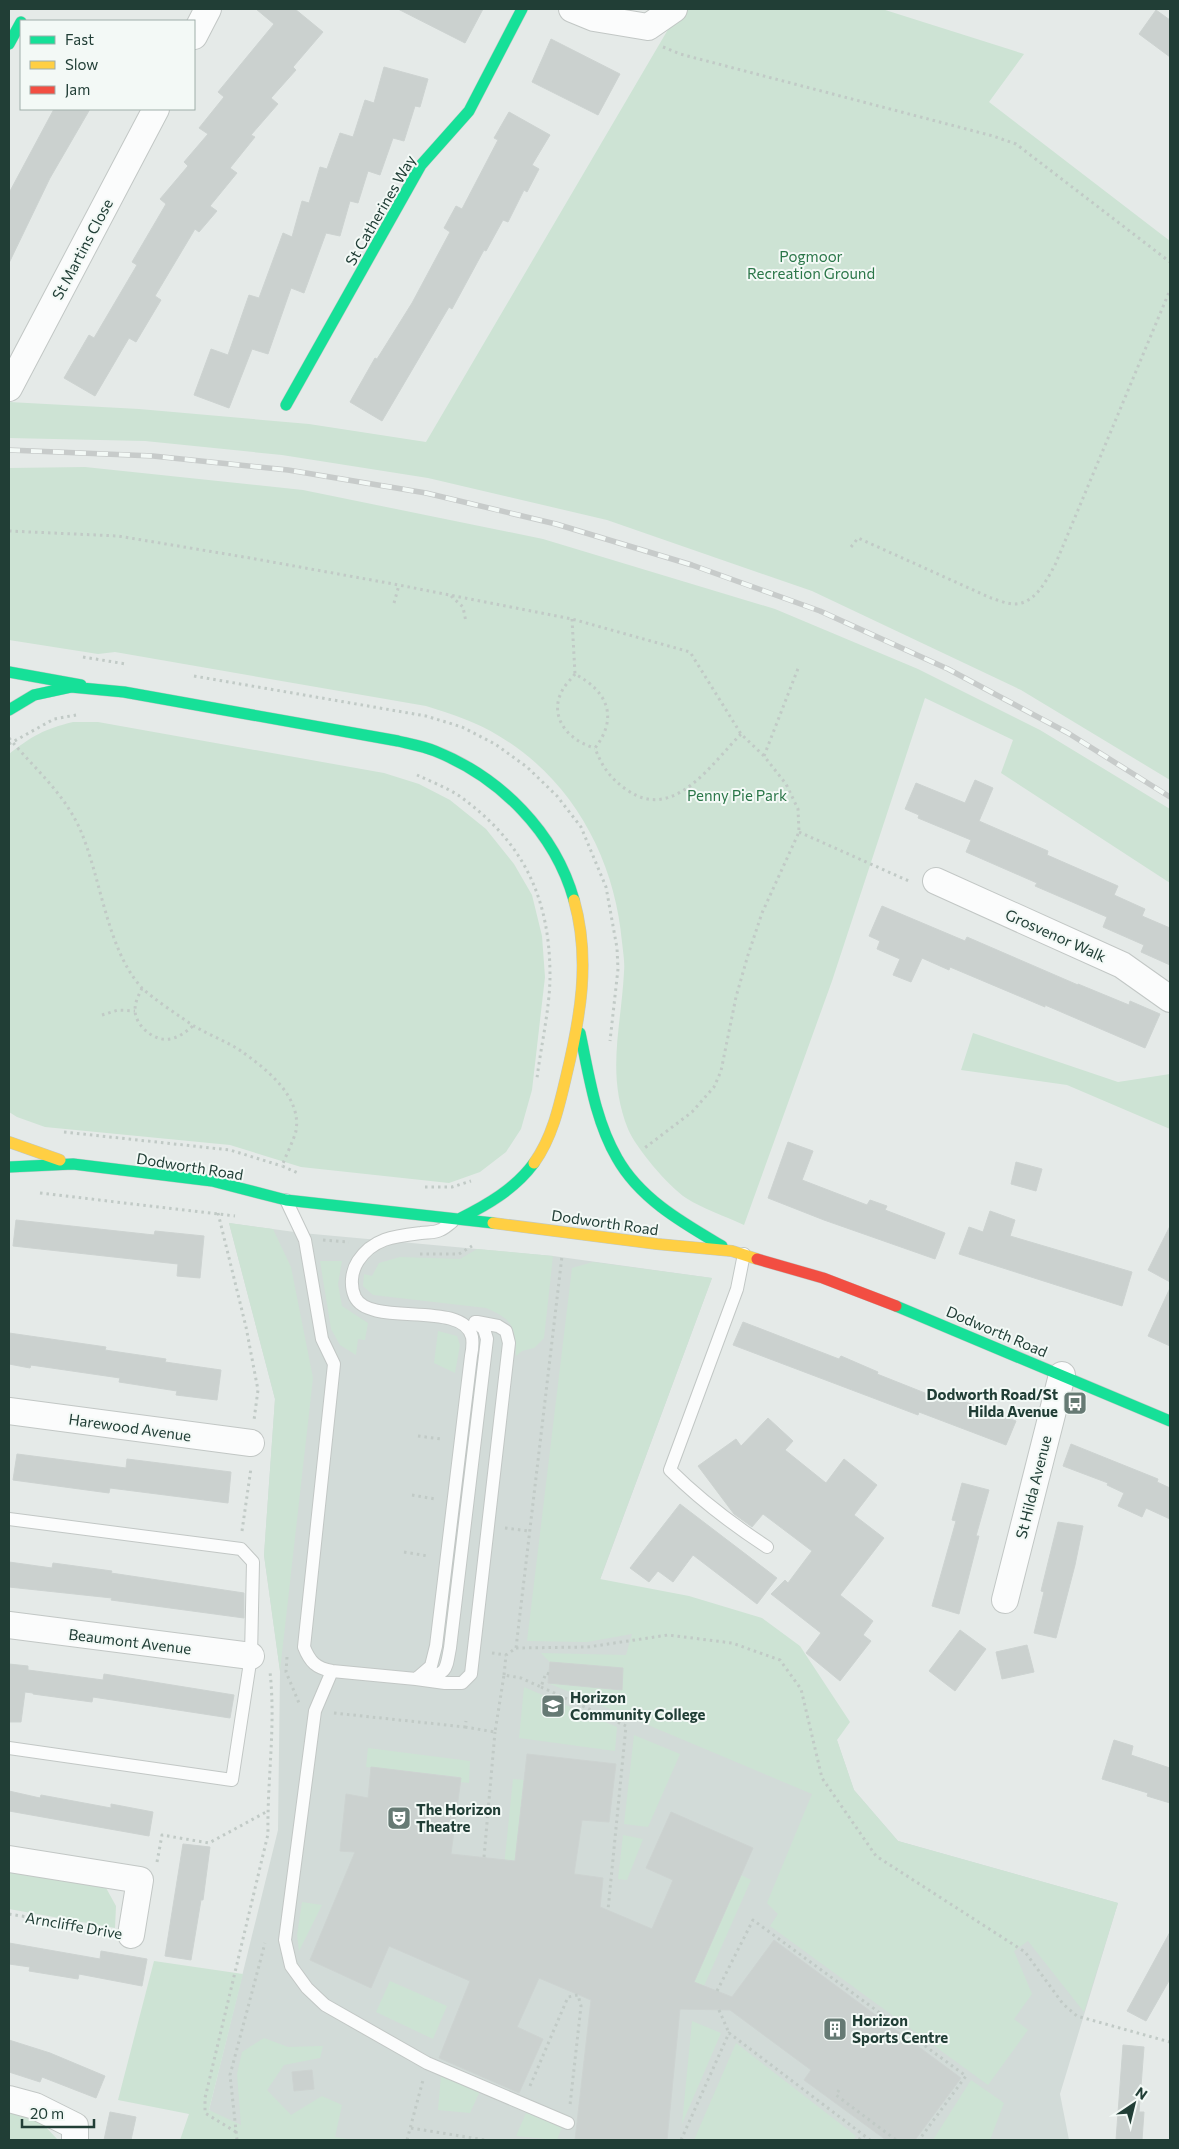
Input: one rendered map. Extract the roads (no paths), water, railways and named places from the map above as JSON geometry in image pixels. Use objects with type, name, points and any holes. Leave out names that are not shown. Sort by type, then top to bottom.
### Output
[{"type":"main road","name":"St Catherines Way","points":[[286,406],[421,165],[469,111],[522,9]]},
{"type":"main road","points":[[9,44],[20,25]]},
{"type":"main road","points":[[9,672],[398,741],[434,751],[454,760],[496,785],[529,816],[544,835],[567,877],[574,899],[583,952],[578,1026],[552,1132],[541,1154],[516,1184],[491,1202],[458,1219]]},
{"type":"main road","points":[[9,710],[34,695],[51,690],[71,687],[124,692]]},
{"type":"main road","points":[[578,1026],[597,1105],[608,1141],[621,1165],[643,1192],[668,1213],[738,1253]]},
{"type":"main road","points":[[9,1142],[73,1164]]},
{"type":"main road","name":"Dodworth Road","points":[[9,1167],[73,1164],[212,1181],[286,1200],[738,1253],[823,1278],[937,1322],[1170,1421]]},
{"type":"street","points":[[195,34],[208,9]]},
{"type":"street","points":[[572,9],[594,18],[648,27],[674,9]]},
{"type":"street","name":"St Martins Close","points":[[9,388],[155,110]]},
{"type":"street","name":"Grosvenor Walk","points":[[936,882],[1122,965],[1170,999]]},
{"type":"street","name":"St Hilda Avenue","points":[[1004,1600],[1062,1375]]},
{"type":"street","name":"Harewood Avenue","points":[[9,1411],[250,1443]]},
{"type":"street","name":"Beaumont Avenue","points":[[9,1625],[251,1656]]},
{"type":"street","name":"Arncliffe Drive","points":[[9,1859],[140,1880],[131,1935]]},
{"type":"street","points":[[9,2099],[35,2106],[75,2126],[75,2140]]},
{"type":"lane","points":[[286,1200],[304,1240],[322,1339],[334,1364],[304,1647],[310,1660],[320,1669],[445,1683],[462,1682],[471,1674],[509,1342],[506,1331],[498,1326],[450,1318],[380,1311],[366,1307],[356,1300],[352,1279],[354,1267],[363,1253],[373,1244],[393,1236],[440,1231],[458,1219]]},
{"type":"lane","points":[[738,1253],[737,1289],[670,1470],[693,1493],[735,1526],[767,1547]]},
{"type":"lane","points":[[416,1679],[431,1666],[436,1646],[471,1356],[472,1336],[465,1327],[450,1318]]},
{"type":"lane","points":[[416,1679],[438,1676],[446,1669],[450,1648],[487,1338],[484,1329],[477,1322]]},
{"type":"lane","points":[[9,1519],[241,1549],[253,1562],[251,1656],[232,1780],[9,1748]]},
{"type":"lane","points":[[332,1671],[315,1711],[285,1940],[291,1966],[307,1988],[325,2006],[427,2063],[568,2122]]},
{"type":"railway","points":[[9,450],[153,456],[288,470],[426,493],[556,524],[692,565],[820,611],[948,669],[1068,733],[1170,797]]},
{"type":"place","name":"Dodworth Road/St Hilda Avenue","points":[[1075,1403]]},
{"type":"place","name":"Horizon Community College","points":[[553,1706]]},
{"type":"place","name":"The Horizon Theatre","points":[[399,1818]]},
{"type":"place","name":"Horizon Sports Centre","points":[[835,2029]]},
{"type":"park label","name":"Pogmoor Recreation Ground","points":[[811,264]]},
{"type":"park label","name":"Penny Pie Park","points":[[737,795]]}]
